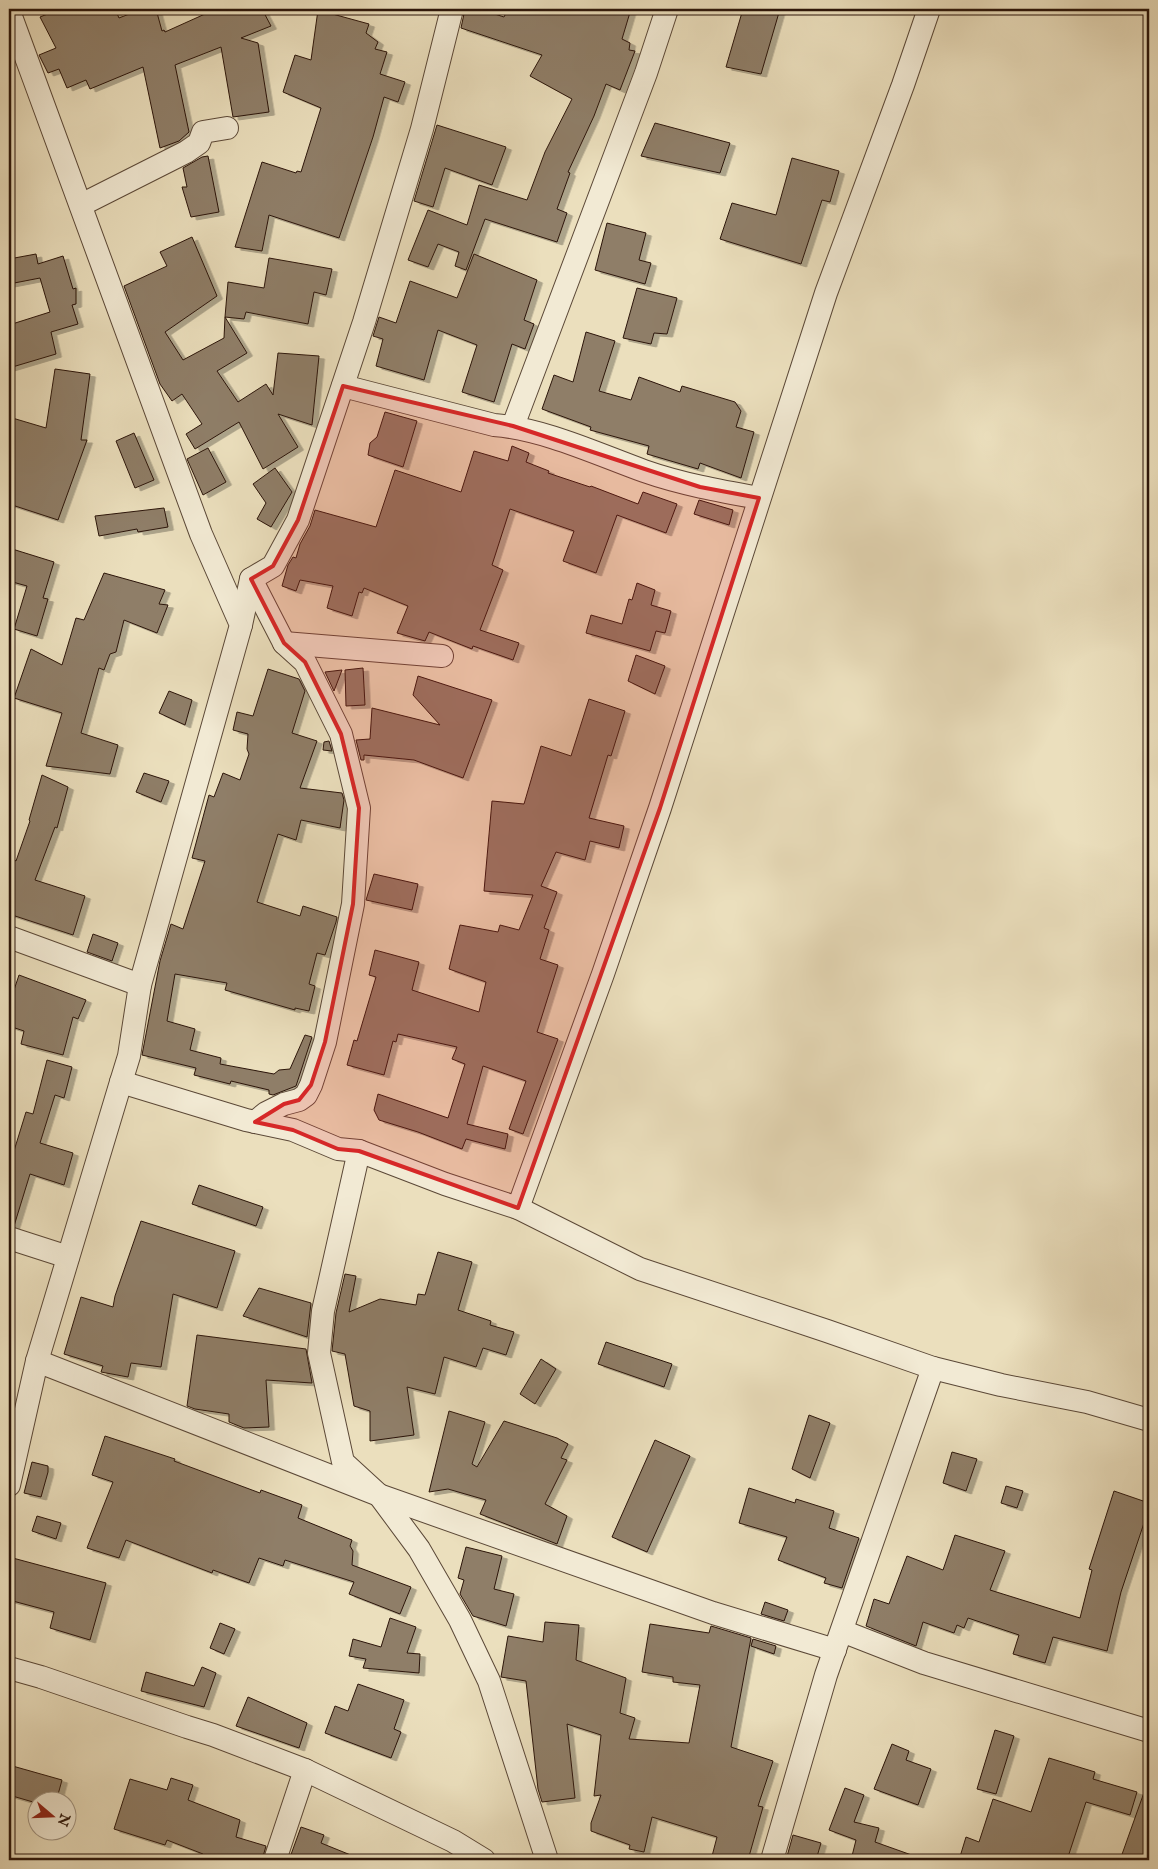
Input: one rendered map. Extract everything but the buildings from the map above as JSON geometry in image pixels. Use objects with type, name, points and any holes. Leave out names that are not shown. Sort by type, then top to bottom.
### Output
[{"type":"street","points":[[9,1485],[38,1361],[129,1056],[140,985],[241,625],[251,579],[273,566],[298,520],[364,322],[422,129],[452,9]]},
{"type":"street","points":[[513,426],[646,73],[667,9]]},
{"type":"street","points":[[518,1208],[657,817],[826,293],[929,9]]},
{"type":"street","points":[[9,11],[198,525],[241,625]]},
{"type":"street","points":[[81,205],[186,152],[199,143],[203,132],[228,128]]},
{"type":"street","points":[[343,386],[494,425],[513,426],[594,451],[645,471],[690,485],[759,498]]},
{"type":"street","points":[[251,579],[284,643],[305,662],[341,734],[360,808],[353,904],[325,1042],[311,1085],[306,1095],[299,1100],[284,1104],[266,1113],[255,1122]]},
{"type":"street","points":[[284,643],[442,656]]},
{"type":"street","points":[[9,937],[140,985]]},
{"type":"street","points":[[122,1082],[255,1122],[293,1130],[338,1149],[359,1151],[445,1184],[518,1208],[640,1269],[933,1368],[1001,1385],[1087,1402],[1149,1420]]},
{"type":"street","points":[[359,1151],[322,1311],[319,1354],[343,1462],[379,1496],[419,1549],[460,1620],[489,1681],[543,1855]]},
{"type":"street","points":[[9,1238],[68,1257]]},
{"type":"street","points":[[38,1361],[379,1496],[713,1613],[838,1640],[1149,1732]]},
{"type":"street","points":[[772,1860],[788,1801],[838,1640],[933,1368]]},
{"type":"street","points":[[9,1668],[213,1735],[305,1770],[451,1851],[484,1860]]},
{"type":"street","points":[[276,1860],[305,1770]]},
{"type":"highlighted area","points":[[343,386],[513,426],[700,487],[759,498],[660,808],[518,1208],[359,1151],[338,1149],[293,1130],[255,1122],[284,1104],[299,1100],[311,1085],[325,1042],[353,904],[359,808],[341,734],[305,662],[284,643],[251,579],[273,566],[298,520]]}]
